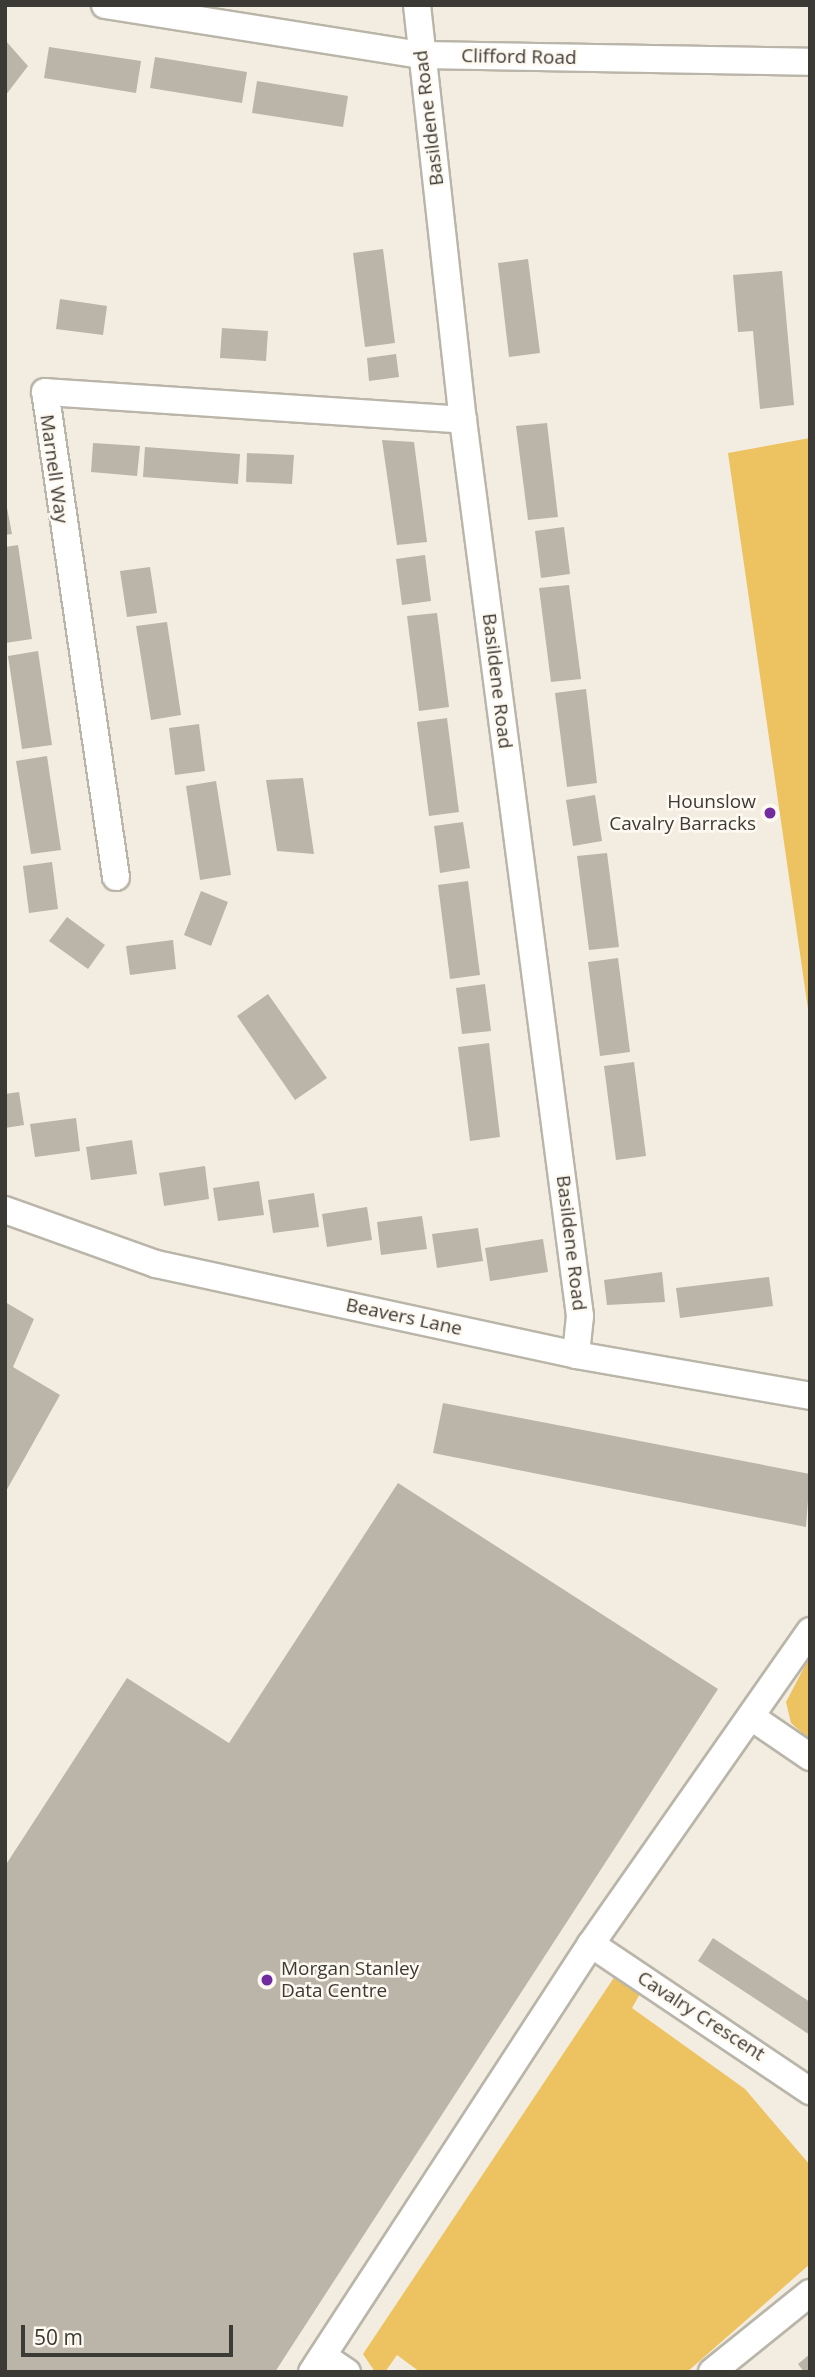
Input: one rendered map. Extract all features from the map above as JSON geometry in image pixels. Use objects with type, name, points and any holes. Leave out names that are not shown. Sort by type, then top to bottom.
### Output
[{"type":"street","name":"Clifford Road","points":[[105,5],[422,55],[810,62]]},
{"type":"street","name":"Basildene Road","points":[[417,5],[463,420],[580,1315],[576,1355]]},
{"type":"street","name":"Marnell Way","points":[[116,877],[45,392],[463,420]]},
{"type":"street","name":"Beavers Lane","points":[[5,1210],[156,1264],[576,1355],[810,1396]]},
{"type":"street","points":[[347,2372],[318,2364],[591,1944],[753,1718],[810,1631]]},
{"type":"street","points":[[753,1718],[810,1757]]},
{"type":"street","name":"Cavalry Crescent","points":[[591,1944],[810,2091]]},
{"type":"street","points":[[725,2368],[810,2293]]},
{"type":"shaded area","points":[[810,438],[810,1023],[728,453]]},
{"type":"shaded area","points":[[810,1656],[810,1740],[791,1723],[786,1702]]},
{"type":"shaded area","points":[[617,1973],[645,1985],[632,2008],[745,2089],[810,2165],[810,2264],[687,2372],[420,2372],[397,2355],[385,2372],[375,2372],[363,2354]]},
{"type":"building","points":[[5,40],[28,66],[5,96]]},
{"type":"building","points":[[49,47],[141,61],[136,93],[44,78]]},
{"type":"building","points":[[155,57],[247,72],[242,103],[150,88]]},
{"type":"building","points":[[257,81],[348,96],[343,127],[252,113]]},
{"type":"building","points":[[383,249],[395,343],[365,347],[353,253]]},
{"type":"building","points":[[528,259],[540,353],[509,357],[498,263]]},
{"type":"building","points":[[782,271],[794,405],[760,409],[753,331],[738,332],[733,275]]},
{"type":"building","points":[[60,299],[107,306],[103,335],[56,329]]},
{"type":"building","points":[[222,328],[268,331],[266,361],[220,358]]},
{"type":"building","points":[[396,354],[399,377],[369,381],[367,358]]},
{"type":"building","points":[[547,423],[558,517],[528,520],[516,426]]},
{"type":"building","points":[[382,440],[414,442],[427,542],[397,545]]},
{"type":"building","points":[[93,443],[140,446],[137,476],[91,472]]},
{"type":"building","points":[[145,447],[240,454],[238,484],[143,477]]},
{"type":"building","points":[[247,453],[294,455],[292,484],[246,482]]},
{"type":"building","points":[[5,497],[12,534],[5,535]]},
{"type":"building","points":[[564,527],[570,574],[541,578],[535,531]]},
{"type":"building","points":[[18,545],[32,639],[5,643],[5,547]]},
{"type":"building","points":[[425,555],[431,601],[402,605],[396,559]]},
{"type":"building","points":[[150,567],[157,613],[127,617],[120,571]]},
{"type":"building","points":[[569,585],[581,679],[551,682],[539,588]]},
{"type":"building","points":[[437,613],[449,707],[419,711],[407,616]]},
{"type":"building","points":[[167,622],[181,715],[151,720],[136,626]]},
{"type":"building","points":[[38,651],[52,745],[22,749],[8,656]]},
{"type":"building","points":[[586,689],[597,783],[567,787],[555,693]]},
{"type":"building","points":[[447,718],[459,812],[429,816],[417,722]]},
{"type":"building","points":[[199,724],[205,771],[175,775],[169,728]]},
{"type":"building","points":[[47,756],[61,850],[31,854],[16,761]]},
{"type":"building","points":[[303,778],[314,854],[277,851],[266,780]]},
{"type":"building","points":[[216,781],[231,875],[200,880],[186,786]]},
{"type":"building","points":[[595,795],[602,841],[573,846],[566,800]]},
{"type":"building","points":[[463,822],[470,868],[440,873],[434,826]]},
{"type":"building","points":[[607,853],[619,947],[589,950],[577,856]]},
{"type":"building","points":[[52,862],[58,909],[29,913],[23,866]]},
{"type":"building","points":[[468,881],[480,975],[450,979],[438,885]]},
{"type":"building","points":[[201,891],[228,902],[211,946],[184,935]]},
{"type":"building","points":[[67,917],[105,945],[88,969],[49,941]]},
{"type":"building","points":[[173,940],[176,969],[130,975],[126,946]]},
{"type":"building","points":[[618,958],[630,1052],[600,1056],[588,962]]},
{"type":"building","points":[[485,984],[491,1031],[462,1034],[456,988]]},
{"type":"building","points":[[268,994],[327,1078],[295,1100],[237,1016]]},
{"type":"building","points":[[489,1043],[500,1137],[470,1141],[458,1047]]},
{"type":"building","points":[[634,1062],[646,1156],[616,1160],[604,1066]]},
{"type":"building","points":[[19,1092],[24,1125],[5,1128],[5,1094]]},
{"type":"building","points":[[76,1118],[80,1151],[35,1157],[30,1124]]},
{"type":"building","points":[[132,1140],[137,1174],[91,1180],[86,1147]]},
{"type":"building","points":[[205,1166],[209,1199],[164,1206],[159,1173]]},
{"type":"building","points":[[259,1181],[264,1215],[218,1221],[213,1188]]},
{"type":"building","points":[[314,1193],[319,1227],[273,1233],[268,1200]]},
{"type":"building","points":[[367,1207],[372,1240],[327,1247],[322,1214]]},
{"type":"building","points":[[422,1216],[427,1249],[381,1255],[377,1222]]},
{"type":"building","points":[[478,1228],[483,1261],[437,1268],[432,1234]]},
{"type":"building","points":[[543,1239],[548,1272],[490,1281],[485,1248]]},
{"type":"building","points":[[662,1272],[665,1302],[607,1305],[604,1280]]},
{"type":"building","points":[[769,1277],[773,1306],[680,1318],[676,1288]]},
{"type":"building","points":[[5,1302],[34,1319],[13,1367],[60,1395],[5,1493]]},
{"type":"building","points":[[443,1403],[810,1474],[806,1527],[433,1453]]},
{"type":"building","name":"Morgan Stanley Data Centre","points":[[398,1483],[718,1689],[275,2372],[5,2372],[5,1866],[127,1678],[229,1743]]},
{"type":"building","points":[[713,1938],[810,2002],[810,2035],[698,1961]]},
{"type":"building","points":[[810,2354],[810,2372],[804,2372],[798,2364]]},
{"type":"place","name":"Hounslow Cavalry Barracks","points":[[770,813]]},
{"type":"place","name":"Morgan Stanley Data Centre","points":[[267,1980]]}]
